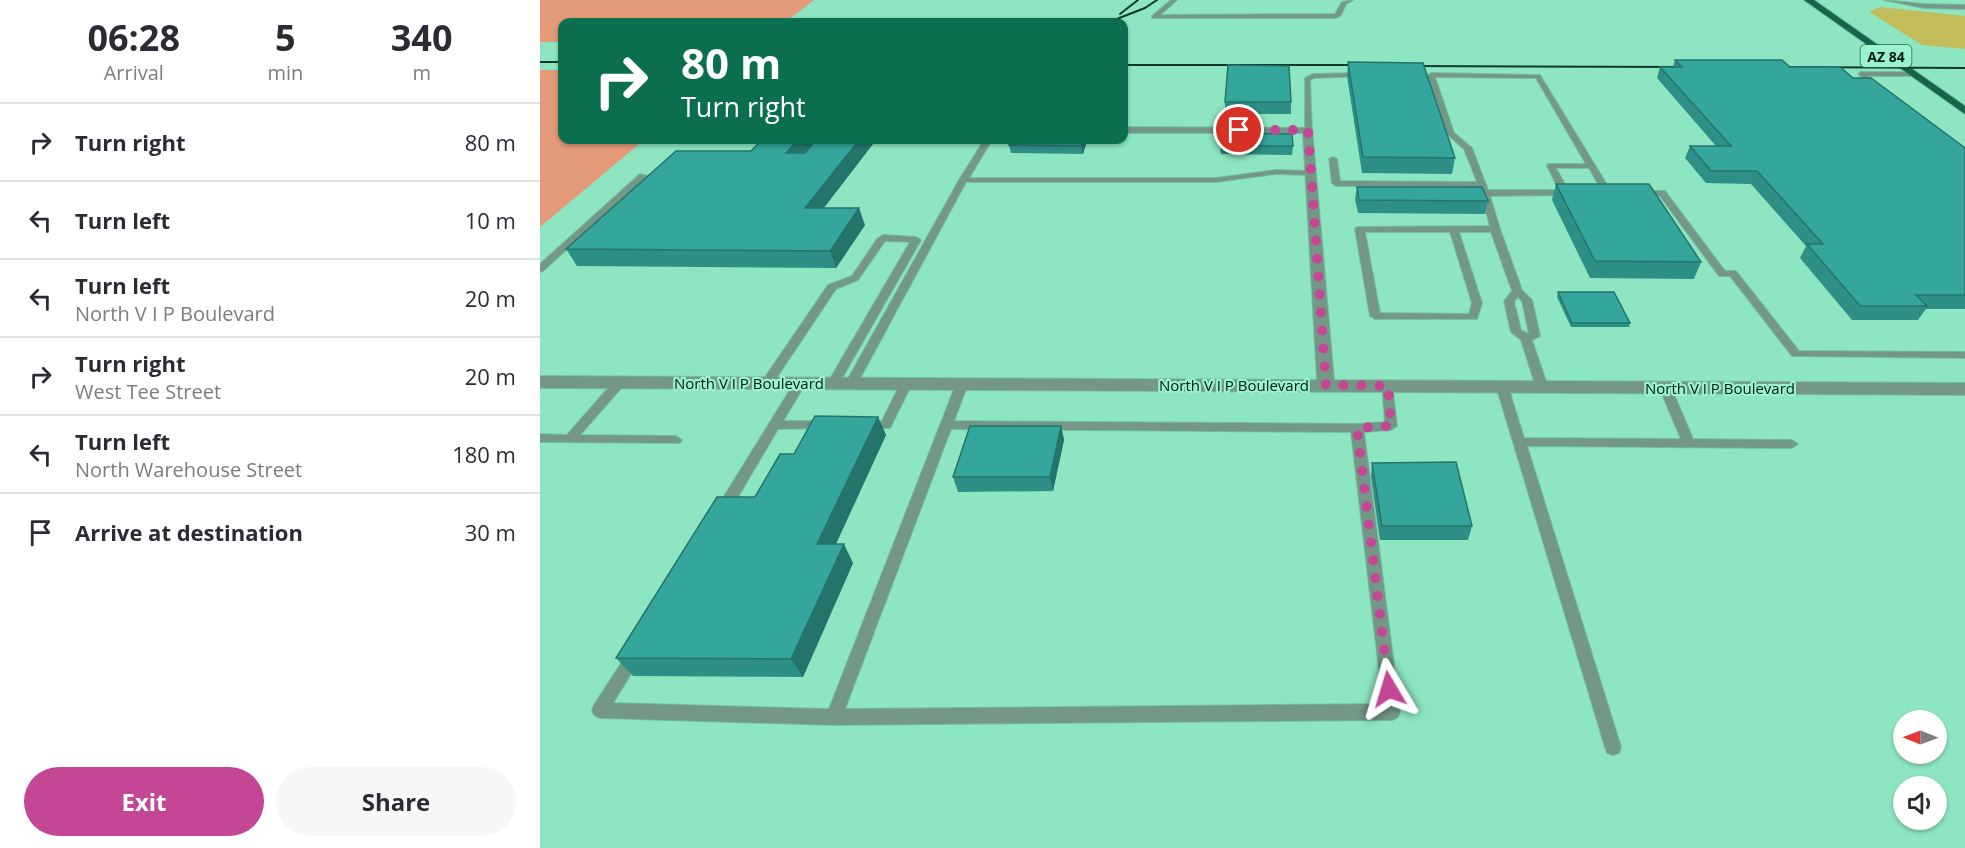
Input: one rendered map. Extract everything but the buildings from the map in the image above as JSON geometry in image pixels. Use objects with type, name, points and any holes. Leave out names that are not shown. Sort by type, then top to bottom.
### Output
[{"type":"main road","name":"AZ 84","points":[[1808,0],[1965,111]]},
{"type":"street","points":[[1128,130],[1308,130],[1326,385]]},
{"type":"street","name":"North V I P Boulevard","points":[[540,382],[1965,389]]},
{"type":"lane","points":[[1174,0],[1154,16],[1336,16],[1340,14],[1344,3],[1350,0]]},
{"type":"lane","points":[[1887,0],[1924,6],[1965,7]]},
{"type":"lane","points":[[1308,130],[1307,79],[1313,76],[1369,74]]},
{"type":"lane","points":[[1890,95],[1861,74],[1911,74]]},
{"type":"lane","points":[[1419,75],[1538,76],[1591,166],[1614,193],[1662,193],[1722,274],[1733,273],[1796,354],[1965,355]]},
{"type":"lane","points":[[1431,75],[1451,134],[1468,148],[1484,189],[1495,229],[1517,291],[1527,300],[1535,336],[1526,338]]},
{"type":"lane","points":[[851,384],[963,180],[986,144]]},
{"type":"lane","points":[[1333,159],[1336,183],[1576,193]]},
{"type":"lane","points":[[1565,193],[1551,166],[1591,166]]},
{"type":"lane","points":[[963,180],[1216,180],[1276,172],[1311,172]]},
{"type":"lane","points":[[540,269],[643,176]]},
{"type":"lane","points":[[1454,229],[1477,303],[1473,317],[1375,316],[1360,229],[1454,229],[1495,229]]},
{"type":"lane","points":[[766,383],[832,287],[855,278],[880,241],[889,238],[916,240],[833,384]]},
{"type":"lane","points":[[1517,291],[1509,301],[1516,332],[1526,338],[1542,387]]},
{"type":"lane","points":[[570,438],[619,383]]},
{"type":"lane","points":[[713,526],[800,383]]},
{"type":"lane","points":[[775,425],[886,425],[906,384]]},
{"type":"lane","points":[[834,717],[962,384]]},
{"type":"lane","points":[[947,425],[1357,428],[1391,426],[1388,386]]},
{"type":"lane","points":[[1502,386],[1612,747]]},
{"type":"lane","points":[[1665,387],[1689,444]]},
{"type":"lane","points":[[644,639],[600,710],[834,717],[1392,712],[1357,428]]},
{"type":"lane","points":[[540,438],[676,440]]},
{"type":"lane","points":[[1519,442],[1792,444]]},
{"type":"shaded area","points":[[540,0],[814,0],[791,18],[558,18],[558,42],[540,42]]},
{"type":"shaded area","points":[[1880,7],[1965,16],[1965,49],[1922,45],[1869,12]]},
{"type":"shaded area","points":[[540,70],[558,70],[558,144],[639,144],[540,227]]},
{"type":"railway","points":[[1120,14],[1138,0]]},
{"type":"railway","points":[[1119,18],[1145,8],[1157,0]]},
{"type":"railway","points":[[540,62],[558,62]]},
{"type":"railway","points":[[1128,65],[1363,65]]},
{"type":"railway","points":[[1408,66],[1690,67]]},
{"type":"railway","points":[[1774,67],[1965,68]]},
{"type":"route","points":[[1239,130],[1308,130],[1326,385],[1388,386],[1391,426],[1357,428],[1389,689]]}]
